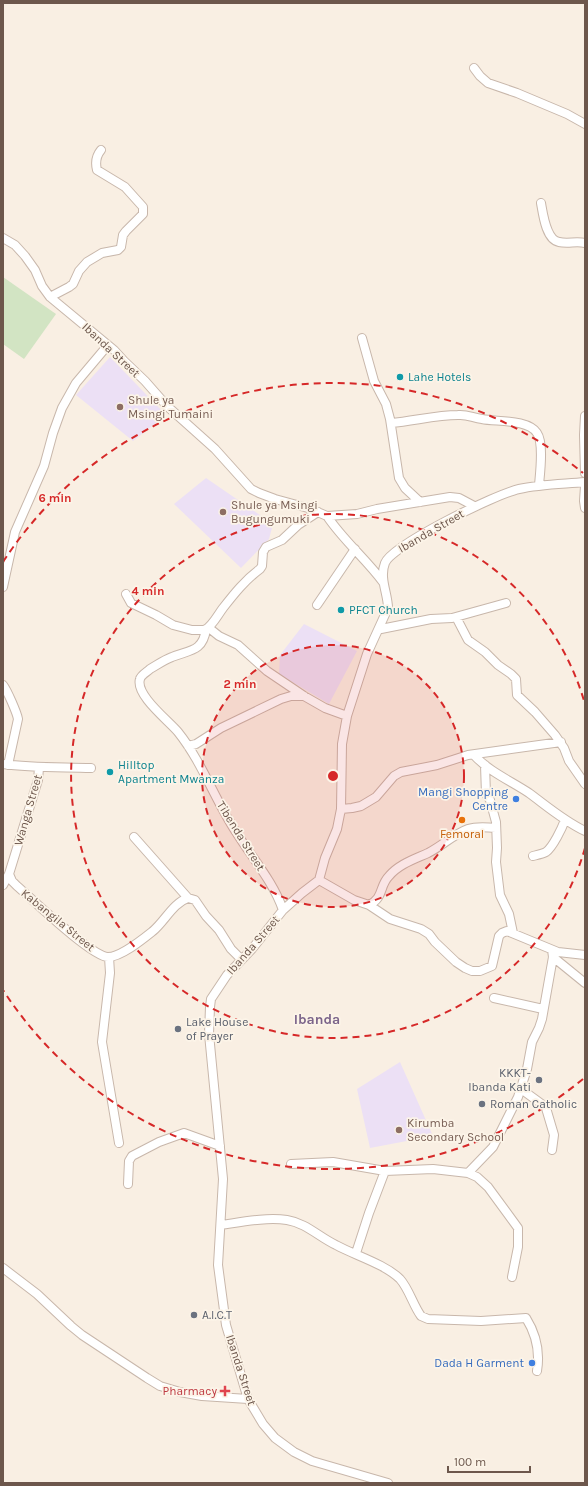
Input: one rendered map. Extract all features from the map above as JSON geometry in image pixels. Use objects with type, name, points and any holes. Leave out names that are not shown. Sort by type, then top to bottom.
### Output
[{"type":"street","points":[[474,68],[488,83],[517,93],[567,114],[585,124]]},
{"type":"street","points":[[50,297],[73,284],[79,271],[86,262],[102,253],[121,248],[126,231],[143,214],[144,207],[125,187],[97,170],[96,160],[101,150]]},
{"type":"street","points":[[541,203],[548,231],[555,241],[561,243],[585,243]]},
{"type":"street","name":"Ibanda Street","points":[[3,238],[15,246],[25,256],[35,270],[42,286],[50,297],[108,345],[145,381],[167,406],[214,449],[251,489],[265,496],[299,505],[327,516]]},
{"type":"street","points":[[362,338],[374,381],[386,404],[391,423],[399,478],[405,488],[420,502]]},
{"type":"street","points":[[3,586],[15,532],[44,466],[62,408],[76,383],[108,345]]},
{"type":"street","points":[[391,423],[464,414],[481,419],[510,422],[528,427],[537,432],[539,438],[541,469],[540,485]]},
{"type":"street","points":[[585,416],[585,473]]},
{"type":"street","name":"Ibanda Street","points":[[388,1483],[373,1481],[312,1461],[294,1452],[275,1438],[263,1424],[248,1398],[226,1325],[218,1265],[223,1179],[210,1034],[210,1007],[212,999],[220,985],[283,910],[319,880],[325,858],[337,829],[341,809],[342,744],[347,716],[367,654],[388,608],[387,592],[383,582],[384,564],[388,557],[411,541],[474,506],[497,496],[517,489],[540,485],[585,482]]},
{"type":"street","points":[[585,486],[585,508]]},
{"type":"street","points":[[327,516],[356,514],[443,497],[459,498],[474,506]]},
{"type":"street","points":[[126,594],[131,603],[173,625],[200,631],[208,629],[243,583],[260,569],[264,549],[282,540],[298,525],[318,512]]},
{"type":"street","points":[[327,516],[383,582]]},
{"type":"street","points":[[317,605],[355,549]]},
{"type":"street","points":[[379,628],[431,619],[456,617],[506,603]]},
{"type":"street","points":[[456,617],[468,640],[485,652],[498,665],[516,679],[517,695],[535,712],[561,742],[569,761],[585,784]]},
{"type":"street","points":[[208,629],[238,645],[267,671],[304,696],[325,708],[347,716]]},
{"type":"street","name":"Tibenda Street","points":[[208,629],[200,646],[192,651],[170,658],[157,665],[144,674],[140,679],[140,687],[143,694],[163,718],[178,732],[188,746],[236,832],[274,888],[283,910]]},
{"type":"street","points":[[3,685],[7,689],[18,719],[5,764]]},
{"type":"street","points":[[188,746],[196,744],[216,730],[281,699],[291,696],[304,696]]},
{"type":"street","points":[[341,809],[361,806],[376,797],[394,776],[401,772],[437,765],[468,755],[561,742]]},
{"type":"street","points":[[474,754],[485,766],[528,793],[565,820],[585,831]]},
{"type":"street","name":"Wanga Street","points":[[3,885],[9,874],[38,780],[39,768],[5,764]]},
{"type":"street","points":[[485,766],[486,794],[492,808],[496,828],[496,862],[500,895],[509,914],[513,932]]},
{"type":"street","points":[[39,768],[91,768]]},
{"type":"street","points":[[533,856],[549,849],[562,829],[565,820]]},
{"type":"street","points":[[369,905],[377,900],[389,875],[415,858],[428,853],[467,830],[496,828]]},
{"type":"street","points":[[134,837],[188,898],[195,900],[206,916],[219,930],[231,949],[241,959]]},
{"type":"street","name":"Kabangila Street","points":[[9,874],[12,881],[62,927],[100,955],[109,957],[124,951],[139,942],[158,927],[180,903],[188,898]]},
{"type":"street","points":[[319,880],[354,900],[369,905],[398,922],[421,929],[429,934],[435,942],[464,968],[472,971],[480,971],[492,966],[499,936],[504,932],[513,932],[553,953],[585,983]]},
{"type":"street","points":[[553,953],[585,955]]},
{"type":"street","points":[[468,1173],[493,1147],[521,1090],[532,1042],[539,1028],[553,953]]},
{"type":"street","points":[[109,957],[110,973],[102,1042],[119,1143]]},
{"type":"street","points":[[494,998],[543,1010]]},
{"type":"street","points":[[521,1090],[546,1108],[554,1135],[552,1150]]},
{"type":"street","points":[[128,1184],[129,1161],[132,1156],[159,1142],[184,1134],[220,1146]]},
{"type":"street","points":[[291,1164],[333,1162],[385,1171],[433,1169],[468,1173],[477,1177],[488,1187],[518,1228],[518,1247],[512,1277]]},
{"type":"street","points":[[356,1254],[369,1212],[385,1171]]},
{"type":"street","points":[[221,1225],[276,1220],[298,1222],[335,1245],[383,1268],[399,1279],[406,1288],[421,1316],[428,1319],[481,1321],[526,1318],[534,1334],[537,1348],[537,1371]]},
{"type":"street","points":[[3,1268],[37,1294],[82,1335],[160,1386],[180,1392],[202,1396],[248,1398]]},
{"type":"shaded area","points":[[110,357],[166,415],[133,441],[76,395]]},
{"type":"shaded area","points":[[206,478],[273,524],[269,539],[241,568],[174,504]]},
{"type":"shaded area","points":[[304,624],[357,651],[329,704],[279,674],[280,655]]},
{"type":"shaded area","points":[[400,1062],[433,1136],[370,1148],[357,1089]]},
{"type":"green space","points":[[3,277],[56,314],[24,359],[3,344]]},
{"type":"place","name":"Lahe Hotels","points":[[400,377]]},
{"type":"place","name":"Shule ya Msingi Tumaini","points":[[120,407]]},
{"type":"place","name":"Shule ya Msingi Bugungumuki","points":[[223,512]]},
{"type":"place","name":"PFCT Church","points":[[341,610]]},
{"type":"place","name":"Hilltop Apartment Mwanza","points":[[110,772]]},
{"type":"place","name":"Mangi Shopping Centre","points":[[516,799]]},
{"type":"place","name":"Femoral","points":[[462,820]]},
{"type":"place","name":"Lake House of Prayer","points":[[178,1029]]},
{"type":"place","name":"KKKT- Ibanda Kati","points":[[539,1080]]},
{"type":"place","name":"Roman Catholic","points":[[482,1104]]},
{"type":"place","name":"Kirumba Secondary School","points":[[399,1130]]},
{"type":"place","name":"A.I.C.T","points":[[194,1315]]},
{"type":"place","name":"Dada H Garment","points":[[532,1363]]},
{"type":"place","name":"Pharmacy","points":[[225,1391]]},
{"type":"district","name":"Ibanda","points":[[317,1019]]}]
